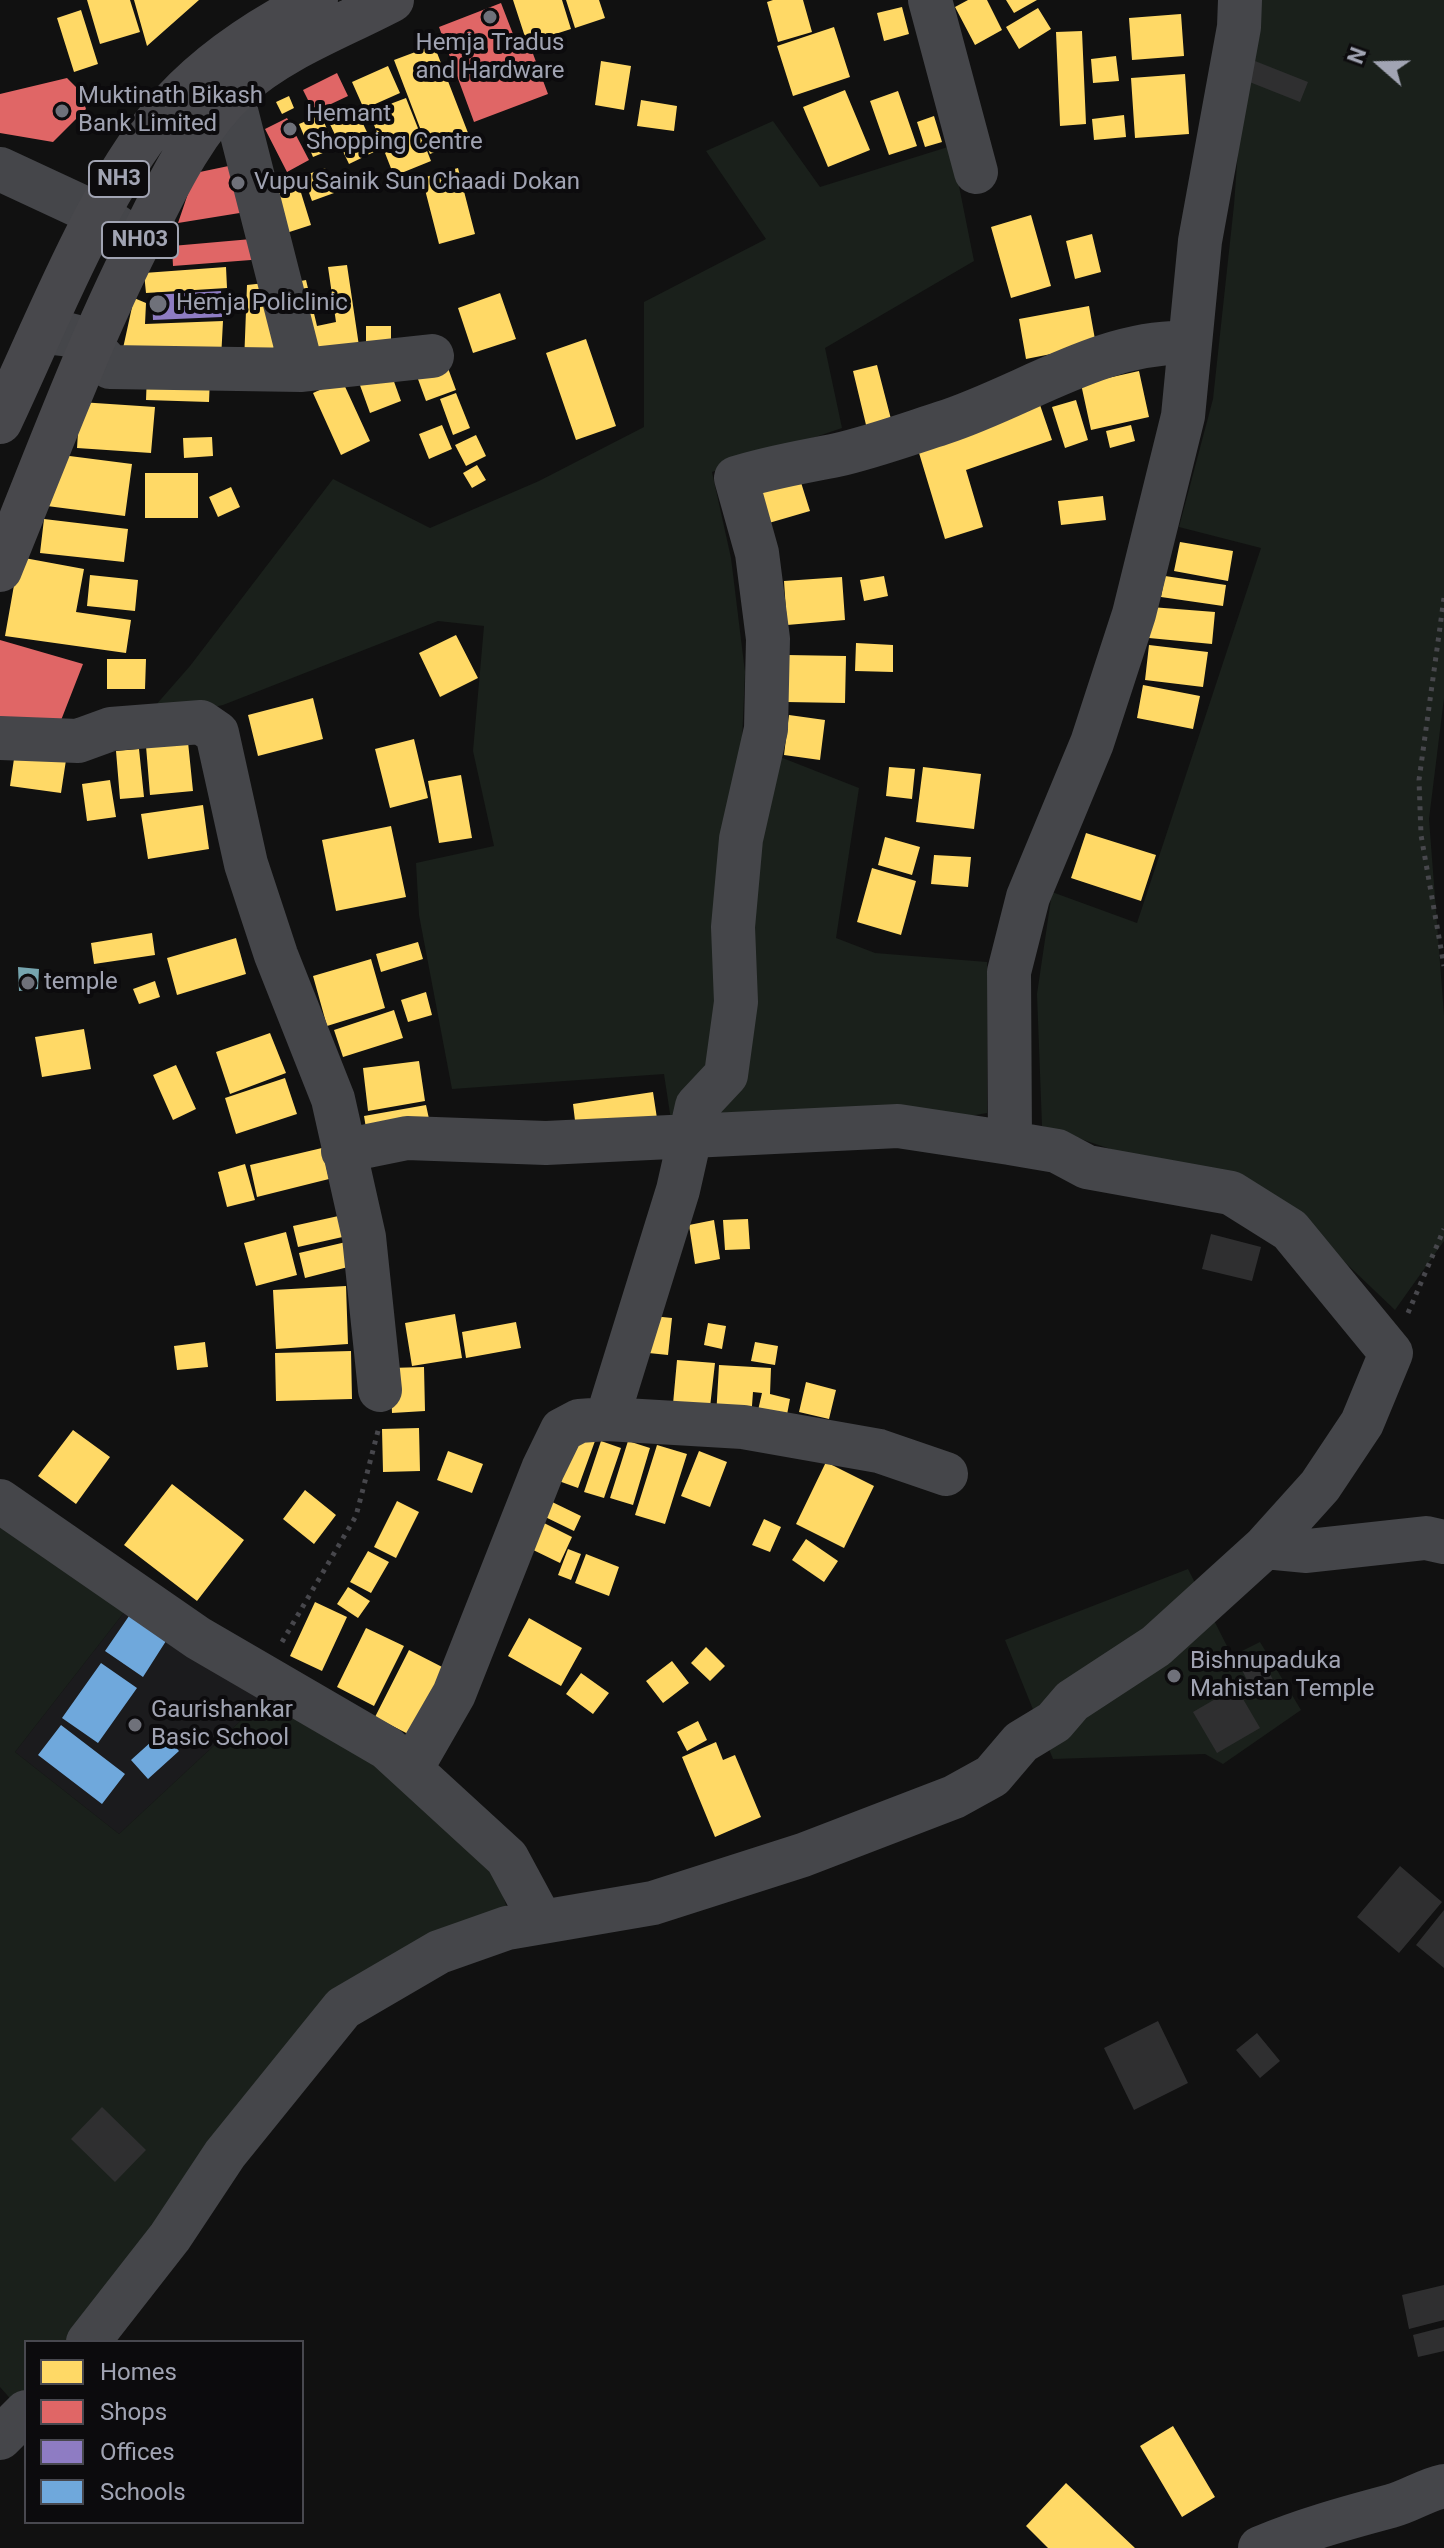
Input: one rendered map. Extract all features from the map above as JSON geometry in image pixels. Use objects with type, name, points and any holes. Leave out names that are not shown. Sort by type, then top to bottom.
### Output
[{"type":"highway","name":"NH3","points":[[0,422],[99,215],[132,154],[179,96],[254,34],[316,0]]},
{"type":"highway","name":"NH03","points":[[0,570],[90,343],[139,242],[198,134],[232,95],[279,60],[392,0]]},
{"type":"street","points":[[930,0],[976,172]]},
{"type":"street","points":[[1010,1143],[1009,972],[1028,897],[1092,743],[1134,614],[1183,416],[1200,241],[1239,27],[1240,0]]},
{"type":"street","points":[[232,95],[302,370]]},
{"type":"street","points":[[0,169],[99,215],[139,242]]},
{"type":"street","points":[[41,333],[69,332],[90,343],[110,367],[302,370],[432,356]]},
{"type":"street","points":[[607,1419],[678,1190],[697,1106],[726,1075],[736,1002],[733,927],[741,839],[766,729],[768,639],[757,553],[736,478],[782,464],[839,454],[945,422],[1070,370],[1157,342],[1190,343]]},
{"type":"street","points":[[0,738],[78,741],[111,729],[201,722],[217,733],[246,864],[276,955],[333,1099],[364,1237],[380,1390]]},
{"type":"street","points":[[90,2340],[170,2237],[225,2154],[343,2008],[439,1952],[507,1928],[653,1903],[803,1855],[954,1797],[992,1776],[1021,1742],[1054,1722],[1072,1701],[1156,1646],[1265,1547],[1320,1486],[1362,1423],[1391,1353],[1290,1230],[1231,1193],[1087,1167],[1057,1151],[898,1126],[546,1143],[407,1138],[343,1151]]},
{"type":"street","points":[[412,1767],[454,1694],[543,1469],[562,1430],[579,1421],[607,1419],[743,1427],[817,1437],[879,1451],[946,1474]]},
{"type":"street","points":[[0,1501],[185,1629],[321,1712],[387,1748],[412,1767],[507,1858],[541,1921]]},
{"type":"street","points":[[1265,1547],[1307,1551],[1426,1538],[1444,1542]]},
{"type":"street","points":[[0,2438],[24,2414]]},
{"type":"street","points":[[1260,2548],[1349,2515],[1395,2505],[1425,2490],[1444,2486]]},
{"type":"path","points":[[1444,598],[1419,780],[1421,835],[1444,966]]},
{"type":"path","points":[[1391,1353],[1444,1229]]},
{"type":"path","points":[[264,1675],[302,1603],[356,1516],[379,1429],[380,1390]]},
{"type":"shaded area","points":[[1258,0],[1444,0],[1444,698],[1429,819],[1444,1015],[1444,1241],[1395,1310],[1289,1209],[1042,1126],[1037,994],[1052,892],[1137,923],[1261,548],[1179,527],[1213,399],[1234,205],[1242,96]]},
{"type":"shaded area","points":[[773,121],[820,187],[951,146],[974,261],[825,348],[842,428],[712,472],[731,558],[745,672],[742,742],[859,788],[836,938],[875,953],[987,962],[987,1113],[885,1131],[674,1140],[664,1074],[452,1089],[419,915],[416,863],[494,846],[473,751],[484,626],[438,621],[223,705],[141,722],[190,666],[333,479],[430,528],[539,481],[644,427],[644,302],[766,239],[706,151]]},
{"type":"shaded area","points":[[0,1523],[129,1606],[15,1752],[119,1834],[264,1699],[391,1772],[496,1874],[507,1908],[390,1957],[70,2340],[24,2340],[24,2394],[15,2404],[0,2387]]},
{"type":"shaded area","points":[[1188,1569],[1232,1656],[1260,1642],[1301,1710],[1223,1764],[1205,1754],[1053,1759],[1005,1640]]},
{"type":"shaded area","name":"Gaurishankar Basic School","points":[[129,1606],[264,1699],[119,1834],[15,1752]]},
{"type":"building: Homes","points":[[87,0],[130,0],[140,32],[100,44]]},
{"type":"building: Homes","points":[[134,0],[199,0],[147,46]]},
{"type":"building: Homes","points":[[513,0],[562,0],[571,29],[527,43]]},
{"type":"building: Homes","points":[[566,0],[599,0],[605,18],[575,28]]},
{"type":"building: Homes","points":[[803,0],[812,32],[778,42],[767,2]]},
{"type":"building: Homes","points":[[968,0],[987,0],[1002,30],[975,45],[955,7]]},
{"type":"building: Homes","points":[[1006,0],[1037,0],[1014,13]]},
{"type":"building: Homes","points":[[902,7],[909,34],[884,41],[877,13]]},
{"type":"building: Homes","points":[[1038,8],[1051,29],[1019,49],[1006,27]]},
{"type":"building: Homes","points":[[81,10],[98,64],[74,72],[57,18]]},
{"type":"building: Homes","points":[[1181,14],[1184,56],[1132,60],[1129,18]]},
{"type":"building: Homes","points":[[834,27],[850,77],[793,96],[777,46]]},
{"type":"building: Homes","points":[[1082,31],[1086,124],[1060,126],[1056,32]]},
{"type":"building: Homes","points":[[434,45],[470,138],[430,154],[394,60]]},
{"type":"building: Homes","points":[[1116,56],[1119,81],[1093,83],[1091,59]]},
{"type":"building: Homes","points":[[601,61],[631,66],[624,110],[595,105]]},
{"type":"building: Homes","points":[[388,66],[400,93],[364,109],[352,82]]},
{"type":"building: Homes","points":[[1185,74],[1189,134],[1135,138],[1131,78]]},
{"type":"building: Homes","points":[[845,90],[870,150],[828,167],[803,107]]},
{"type":"building: Homes","points":[[898,91],[917,146],[889,155],[870,101]]},
{"type":"building: Homes","points":[[289,96],[294,108],[282,114],[276,102]]},
{"type":"building: Homes","points":[[406,98],[431,161],[394,176],[369,112]]},
{"type":"building: Homes","points":[[641,100],[677,106],[674,131],[637,126]]},
{"type":"building: Homes","points":[[354,105],[376,151],[349,164],[327,118]]},
{"type":"building: Homes","points":[[321,115],[335,148],[313,157],[299,124]]},
{"type":"building: Homes","points":[[1124,115],[1126,137],[1094,140],[1092,119]]},
{"type":"building: Homes","points":[[934,116],[942,142],[925,147],[917,122]]},
{"type":"building: Homes","points":[[325,168],[334,193],[312,201],[303,176]]},
{"type":"building: Homes","points":[[458,168],[475,234],[439,244],[422,178]]},
{"type":"building: Homes","points":[[298,183],[311,225],[277,236],[264,195]]},
{"type":"building: Homes","points":[[1031,215],[1051,286],[1011,298],[991,227]]},
{"type":"building: Homes","points":[[1092,234],[1101,272],[1075,279],[1066,241]]},
{"type":"building: Homes","points":[[347,265],[359,346],[302,358],[285,284],[306,280],[317,326],[336,322],[328,267]]},
{"type":"building: Homes","points":[[226,267],[227,288],[146,293],[144,273]]},
{"type":"building: Homes","points":[[274,282],[296,359],[244,363],[247,285]]},
{"type":"building: Homes","points":[[500,293],[516,339],[473,353],[458,308]]},
{"type":"building: Homes","points":[[134,298],[146,303],[145,324],[223,321],[221,359],[120,362]]},
{"type":"building: Homes","points":[[1089,306],[1096,345],[1026,359],[1019,319]]},
{"type":"building: Homes","points":[[366,326],[391,326],[391,354],[366,354]]},
{"type":"building: Homes","points":[[586,339],[616,426],[576,440],[546,353]]},
{"type":"building: Homes","points":[[445,360],[456,390],[426,401],[415,371]]},
{"type":"building: Homes","points":[[388,365],[401,401],[370,413],[357,377]]},
{"type":"building: Homes","points":[[877,365],[892,423],[867,429],[853,371]]},
{"type":"building: Homes","points":[[1139,371],[1149,417],[1091,430],[1081,384]]},
{"type":"building: Homes","points":[[147,374],[210,377],[209,402],[146,400]]},
{"type":"building: Homes","points":[[342,380],[370,441],[341,455],[313,393]]},
{"type":"building: Homes","points":[[456,393],[470,428],[453,435],[440,399]]},
{"type":"building: Homes","points":[[1076,400],[1088,440],[1065,448],[1052,407]]},
{"type":"building: Homes","points":[[80,402],[155,407],[151,453],[77,448]]},
{"type":"building: Homes","points":[[1039,402],[1052,440],[966,470],[983,527],[945,539],[916,443]]},
{"type":"building: Homes","points":[[442,425],[452,449],[429,459],[419,434]]},
{"type":"building: Homes","points":[[1131,425],[1135,441],[1110,448],[1106,431]]},
{"type":"building: Homes","points":[[476,435],[486,456],[466,466],[455,445]]},
{"type":"building: Homes","points":[[212,437],[213,456],[184,458],[183,438]]},
{"type":"building: Homes","points":[[54,454],[132,464],[125,516],[47,506]]},
{"type":"building: Homes","points":[[477,465],[486,480],[472,488],[463,473]]},
{"type":"building: Homes","points":[[145,473],[198,473],[198,518],[145,518]]},
{"type":"building: Homes","points":[[798,473],[810,511],[762,525],[750,487]]},
{"type":"building: Homes","points":[[231,487],[240,507],[218,517],[209,497]]},
{"type":"building: Homes","points":[[1103,496],[1106,520],[1061,525],[1058,501]]},
{"type":"building: Homes","points":[[44,519],[128,529],[124,562],[40,553]]},
{"type":"building: Homes","points":[[1180,542],[1233,551],[1228,581],[1174,571]]},
{"type":"building: Homes","points":[[19,557],[84,569],[76,612],[131,620],[126,653],[5,636]]},
{"type":"building: Homes","points":[[90,575],[138,580],[135,611],[87,606]]},
{"type":"building: Homes","points":[[884,576],[888,596],[864,601],[860,580]]},
{"type":"building: Homes","points":[[1165,576],[1226,585],[1223,606],[1161,597]]},
{"type":"building: Homes","points":[[842,577],[845,620],[787,625],[784,581]]},
{"type":"building: Homes","points":[[1151,607],[1215,612],[1212,644],[1149,638]]},
{"type":"building: Homes","points":[[456,635],[478,678],[440,697],[419,653]]},
{"type":"building: Homes","points":[[856,643],[893,645],[893,672],[855,671]]},
{"type":"building: Homes","points":[[1149,645],[1208,652],[1203,687],[1145,680]]},
{"type":"building: Homes","points":[[787,655],[846,656],[845,703],[786,702]]},
{"type":"building: Homes","points":[[107,659],[146,659],[145,689],[107,689]]},
{"type":"building: Homes","points":[[1143,685],[1200,696],[1193,729],[1137,718]]},
{"type":"building: Homes","points":[[313,698],[323,739],[258,756],[248,715]]},
{"type":"building: Homes","points":[[789,715],[825,720],[820,760],[784,755]]},
{"type":"building: Homes","points":[[414,739],[428,798],[390,808],[375,749]]},
{"type":"building: Homes","points":[[188,742],[193,791],[150,795],[146,746]]},
{"type":"building: Homes","points":[[139,749],[144,797],[120,799],[116,751]]},
{"type":"building: Homes","points":[[15,752],[66,760],[61,793],[10,786]]},
{"type":"building: Homes","points":[[889,767],[915,769],[912,799],[886,796]]},
{"type":"building: Homes","points":[[923,767],[981,774],[974,829],[916,822]]},
{"type":"building: Homes","points":[[461,775],[472,838],[439,843],[428,781]]},
{"type":"building: Homes","points":[[110,780],[116,817],[87,821],[82,784]]},
{"type":"building: Homes","points":[[203,805],[209,849],[148,859],[141,814]]},
{"type":"building: Homes","points":[[391,826],[406,897],[336,911],[322,840]]},
{"type":"building: Homes","points":[[1086,833],[1156,855],[1141,901],[1071,878]]},
{"type":"building: Homes","points":[[885,837],[920,847],[912,875],[878,865]]},
{"type":"building: Homes","points":[[934,855],[971,857],[968,887],[931,884]]},
{"type":"building: Homes","points":[[872,868],[916,881],[901,935],[857,922]]},
{"type":"building: Homes","points":[[152,933],[155,955],[94,964],[91,943]]},
{"type":"building: Homes","points":[[236,938],[246,974],[177,995],[167,958]]},
{"type":"building: Homes","points":[[418,942],[423,959],[381,972],[376,954]]},
{"type":"building: Homes","points":[[371,959],[385,1008],[327,1026],[313,976]]},
{"type":"building: Homes","points":[[155,981],[160,997],[139,1004],[133,989]]},
{"type":"building: Homes","points":[[426,992],[432,1015],[408,1022],[401,1000]]},
{"type":"building: Homes","points":[[394,1010],[403,1038],[343,1057],[334,1030]]},
{"type":"building: Homes","points":[[84,1029],[91,1069],[42,1077],[35,1037]]},
{"type":"building: Homes","points":[[270,1033],[286,1073],[230,1094],[216,1052]]},
{"type":"building: Homes","points":[[419,1061],[425,1101],[368,1111],[363,1068]]},
{"type":"building: Homes","points":[[176,1065],[196,1109],[173,1120],[153,1075]]},
{"type":"building: Homes","points":[[285,1078],[297,1114],[236,1134],[225,1098]]},
{"type":"building: Homes","points":[[653,1092],[658,1125],[577,1137],[573,1104]]},
{"type":"building: Homes","points":[[426,1105],[431,1128],[368,1140],[364,1116]]},
{"type":"building: Homes","points":[[322,1148],[329,1179],[257,1197],[250,1165]]},
{"type":"building: Homes","points":[[245,1164],[255,1200],[227,1207],[218,1172]]},
{"type":"building: Homes","points":[[343,1215],[347,1236],[298,1247],[293,1226]]},
{"type":"building: Homes","points":[[748,1219],[750,1249],[725,1250],[723,1220]]},
{"type":"building: Homes","points":[[714,1220],[720,1259],[695,1264],[689,1225]]},
{"type":"building: Homes","points":[[286,1232],[297,1275],[256,1286],[244,1243]]},
{"type":"building: Homes","points":[[346,1242],[352,1266],[305,1278],[299,1253]]},
{"type":"building: Homes","points":[[346,1286],[348,1344],[276,1349],[273,1290]]},
{"type":"building: Homes","points":[[455,1314],[462,1358],[412,1366],[405,1323]]},
{"type":"building: Homes","points":[[643,1315],[672,1318],[668,1355],[639,1352]]},
{"type":"building: Homes","points":[[516,1322],[521,1348],[466,1358],[462,1332]]},
{"type":"building: Homes","points":[[708,1323],[726,1326],[722,1349],[704,1345]]},
{"type":"building: Homes","points":[[205,1342],[208,1367],[177,1370],[174,1346]]},
{"type":"building: Homes","points":[[755,1342],[778,1346],[775,1365],[751,1361]]},
{"type":"building: Homes","points":[[351,1351],[352,1399],[276,1401],[275,1353]]},
{"type":"building: Homes","points":[[677,1360],[715,1363],[710,1407],[673,1404]]},
{"type":"building: Homes","points":[[719,1365],[771,1368],[770,1394],[790,1399],[785,1425],[756,1419],[762,1393],[753,1392],[751,1419],[716,1417]]},
{"type":"building: Homes","points":[[424,1367],[425,1411],[392,1413],[390,1368]]},
{"type":"building: Homes","points":[[806,1382],[836,1390],[829,1419],[799,1412]]},
{"type":"building: Homes","points":[[419,1428],[420,1471],[383,1472],[382,1429]]},
{"type":"building: Homes","points":[[73,1430],[110,1457],[76,1504],[38,1476]]},
{"type":"building: Homes","points":[[574,1433],[595,1441],[578,1488],[556,1480]]},
{"type":"building: Homes","points":[[601,1441],[621,1448],[604,1498],[584,1492]]},
{"type":"building: Homes","points":[[628,1441],[650,1448],[633,1505],[610,1498]]},
{"type":"building: Homes","points":[[657,1445],[687,1454],[665,1524],[635,1515]]},
{"type":"building: Homes","points":[[448,1451],[483,1464],[472,1493],[437,1480]]},
{"type":"building: Homes","points":[[699,1451],[727,1462],[710,1507],[681,1496]]},
{"type":"building: Homes","points":[[826,1462],[874,1486],[844,1548],[796,1524]]},
{"type":"building: Homes","points":[[172,1484],[244,1540],[197,1601],[124,1545]]},
{"type":"building: Homes","points":[[305,1490],[336,1515],[314,1544],[283,1519]]},
{"type":"building: Homes","points":[[546,1499],[581,1516],[574,1531],[539,1514]]},
{"type":"building: Homes","points":[[397,1501],[419,1512],[396,1558],[374,1547]]},
{"type":"building: Homes","points":[[764,1519],[781,1527],[770,1552],[752,1545]]},
{"type":"building: Homes","points":[[538,1520],[572,1537],[560,1563],[525,1546]]},
{"type":"building: Homes","points":[[806,1539],[838,1561],[824,1582],[792,1560]]},
{"type":"building: Homes","points":[[568,1549],[581,1554],[571,1580],[558,1575]]},
{"type":"building: Homes","points":[[368,1551],[389,1562],[371,1593],[350,1582]]},
{"type":"building: Homes","points":[[586,1554],[619,1567],[609,1596],[575,1583]]},
{"type":"building: Homes","points":[[348,1587],[370,1601],[358,1618],[337,1604]]},
{"type":"building: Homes","points":[[315,1602],[347,1617],[322,1671],[290,1656]]},
{"type":"building: Homes","points":[[529,1618],[582,1648],[561,1686],[508,1656]]},
{"type":"building: Homes","points":[[366,1628],[404,1646],[374,1706],[337,1687]]},
{"type":"building: Homes","points":[[706,1647],[725,1666],[710,1681],[691,1663]]},
{"type":"building: Homes","points":[[409,1650],[448,1670],[414,1737],[375,1717]]},
{"type":"building: Homes","points":[[672,1661],[689,1683],[663,1703],[646,1681]]},
{"type":"building: Homes","points":[[581,1673],[609,1693],[593,1714],[566,1694]]},
{"type":"building: Homes","points":[[698,1721],[707,1740],[687,1751],[677,1732]]},
{"type":"building: Homes","points":[[716,1742],[723,1760],[735,1755],[761,1817],[715,1837],[682,1757]]},
{"type":"building: Homes","points":[[1173,2426],[1215,2497],[1182,2517],[1140,2446]]},
{"type":"building: Homes","points":[[1066,2483],[1135,2548],[1048,2548],[1026,2526]]},
{"type":"building: Shops","points":[[501,3],[518,47],[529,43],[548,94],[474,122],[439,27]]},
{"type":"building: Shops","points":[[337,73],[348,96],[314,112],[303,90]]},
{"type":"building: Shops","points":[[67,78],[80,91],[86,109],[53,142],[0,133],[0,94]]},
{"type":"building: Shops","points":[[287,118],[309,160],[287,172],[265,129]]},
{"type":"building: Shops","points":[[243,163],[252,211],[178,223],[195,173]]},
{"type":"building: Shops","points":[[263,238],[264,259],[173,266],[172,246]]},
{"type":"building: Shops","points":[[0,640],[83,664],[58,728],[0,722]]},
{"type":"building: Offices","points":[[221,291],[222,317],[153,320],[152,295]]},
{"type":"building: Schools","points":[[129,1616],[166,1641],[143,1677],[105,1651]]},
{"type":"building: Schools","points":[[101,1663],[137,1688],[98,1743],[62,1718]]},
{"type":"building: Schools","points":[[61,1725],[125,1774],[102,1804],[38,1755]]},
{"type":"building: Schools","points":[[162,1732],[179,1751],[148,1779],[131,1760]]},
{"type":"building: Public","name":"temple","points":[[18,967],[39,969],[38,989],[19,991]]},
{"type":"building: Other","points":[[1255,61],[1308,82],[1300,102],[1247,81]]},
{"type":"building: Other","points":[[1211,1234],[1261,1247],[1252,1281],[1202,1269]]},
{"type":"building: Other","points":[[1261,1656],[1276,1686],[1255,1696],[1240,1666]]},
{"type":"building: Other","points":[[1236,1687],[1260,1728],[1217,1753],[1193,1712]]},
{"type":"building: Other","points":[[1400,1866],[1442,1902],[1399,1953],[1357,1917]]},
{"type":"building: Other","points":[[1444,1910],[1444,1968],[1416,1945]]},
{"type":"building: Other","points":[[1158,2021],[1188,2083],[1134,2110],[1104,2048]]},
{"type":"building: Other","points":[[1257,2033],[1280,2061],[1260,2078],[1236,2050]]},
{"type":"building: Other","points":[[102,2107],[146,2150],[115,2182],[71,2139]]},
{"type":"building: Other","points":[[1444,2285],[1444,2320],[1409,2329],[1402,2295]]},
{"type":"building: Other","points":[[1444,2327],[1444,2351],[1418,2357],[1413,2335]]},
{"type":"place","name":"Hemja Tradus and Hardware","points":[[490,17]]},
{"type":"place","name":"Muktinath Bikash Bank Limited","points":[[62,111]]},
{"type":"place","name":"Hemant Shopping Centre","points":[[290,129]]},
{"type":"place","name":"Vupu Sainik Sun Chaadi Dokan","points":[[238,183]]},
{"type":"place","name":"Hemja Policlinic","points":[[158,304]]},
{"type":"place","name":"temple","points":[[28,983]]},
{"type":"place","name":"Bishnupaduka Mahistan Temple","points":[[1174,1676]]},
{"type":"place","name":"Gaurishankar Basic School","points":[[135,1725]]}]
